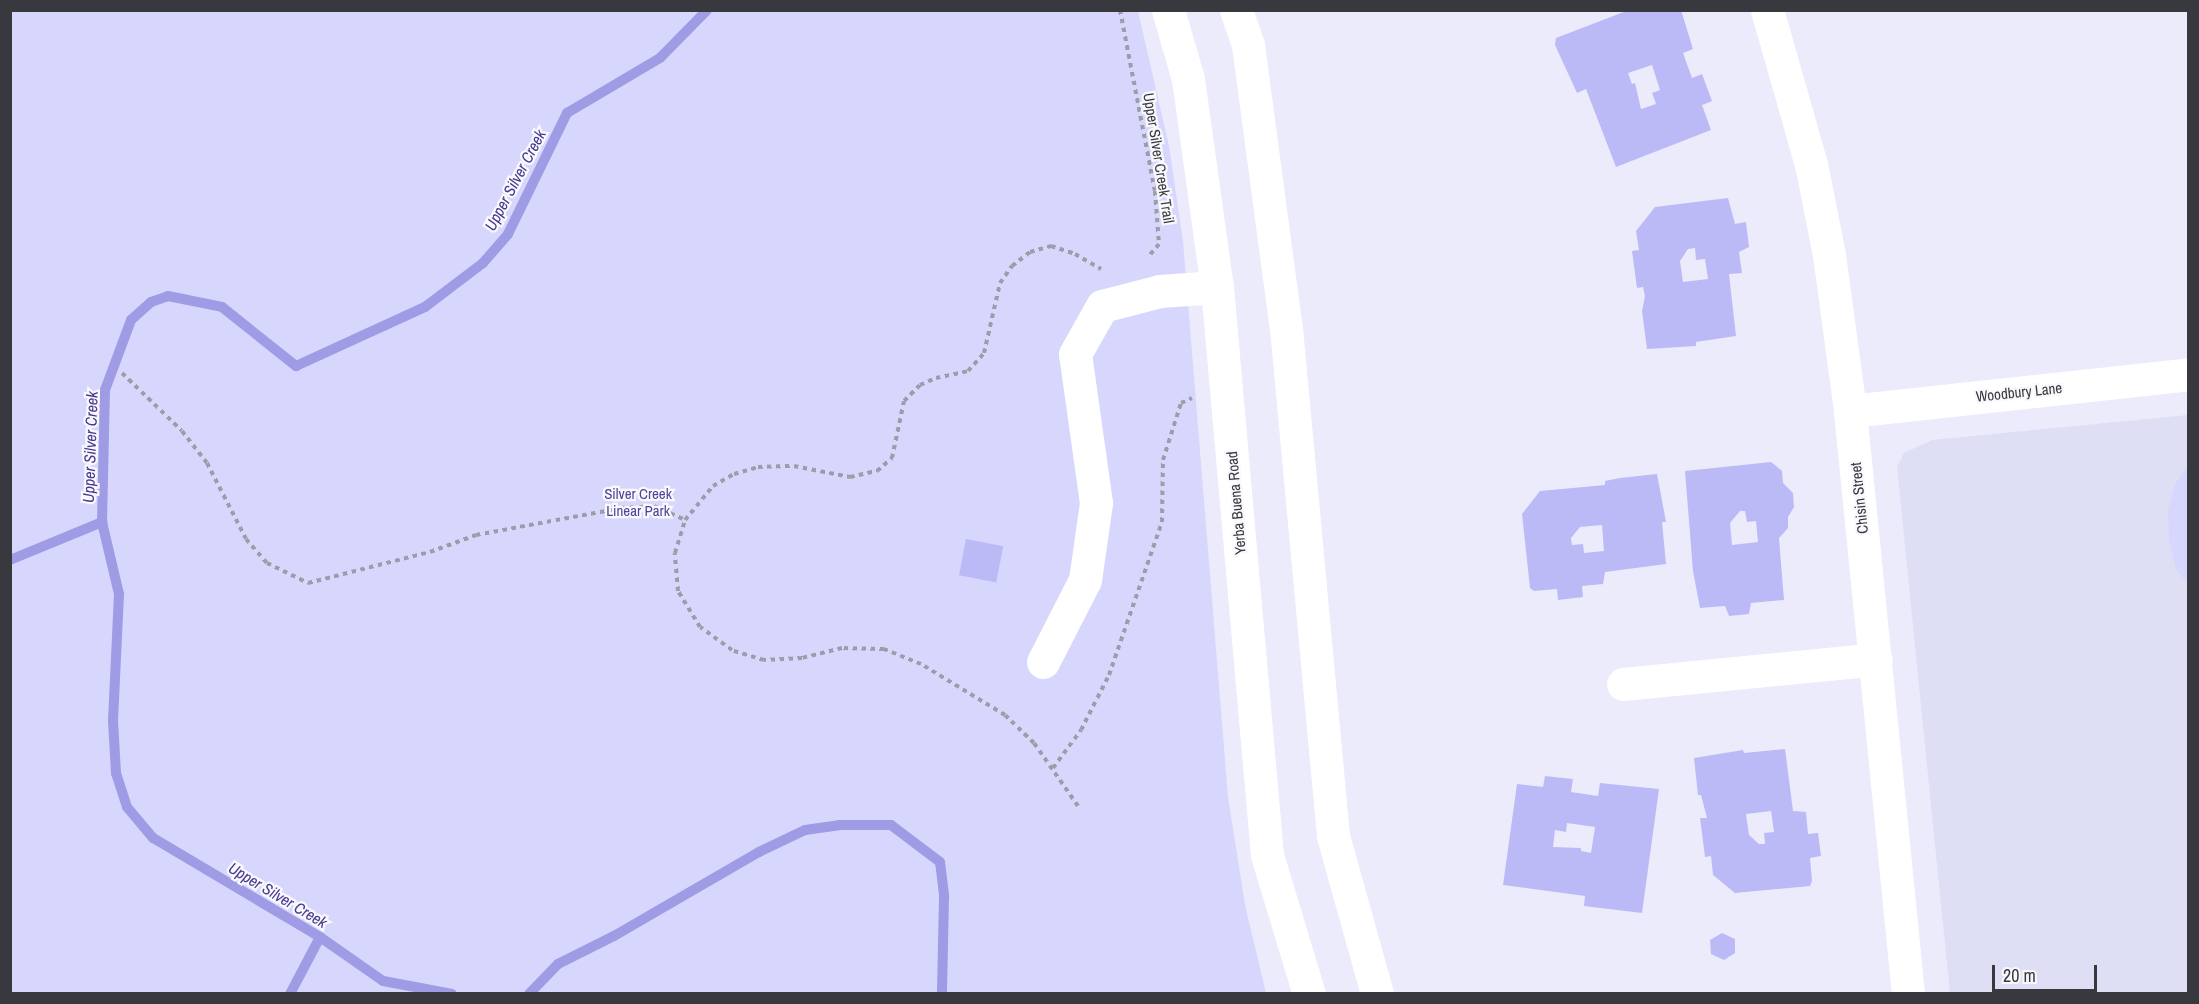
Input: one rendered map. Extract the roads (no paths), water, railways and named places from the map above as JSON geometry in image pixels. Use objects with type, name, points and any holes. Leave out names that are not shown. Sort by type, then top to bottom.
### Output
[{"type":"main road","name":"Yerba Buena Road","points":[[1168,10],[1188,79],[1217,287],[1267,855],[1309,993]]},
{"type":"main road","points":[[1236,10],[1248,45],[1286,328],[1333,836],[1377,993]]},
{"type":"main road","name":"Chisin Street","points":[[1767,10],[1811,164],[1829,255],[1850,411],[1908,993]]},
{"type":"main road","points":[[1043,662],[1085,580],[1096,503],[1075,354],[1088,326],[1102,306],[1160,291],[1217,287]]},
{"type":"main road","name":"Woodbury Lane","points":[[1850,411],[2188,374]]},
{"type":"main road","points":[[1623,684],[1875,659]]},
{"type":"waterway","name":"Upper Silver Creek","points":[[452,994],[383,981],[320,937],[153,838],[127,807],[116,773],[113,721],[119,594],[102,522],[105,390],[131,320],[151,302],[168,296],[222,307],[296,366],[425,307],[483,263],[508,234],[567,113],[660,58],[707,10]]},
{"type":"waterway","points":[[10,560],[102,522]]},
{"type":"waterway","name":"Upper Silver Creek","points":[[529,994],[558,964],[614,936],[759,852],[805,830],[839,825],[891,825],[940,862],[944,897],[942,994]]},
{"type":"waterway","points":[[290,994],[320,937]]},
{"type":"park label","name":"Silver Creek Linear Park","points":[[638,502]]}]
